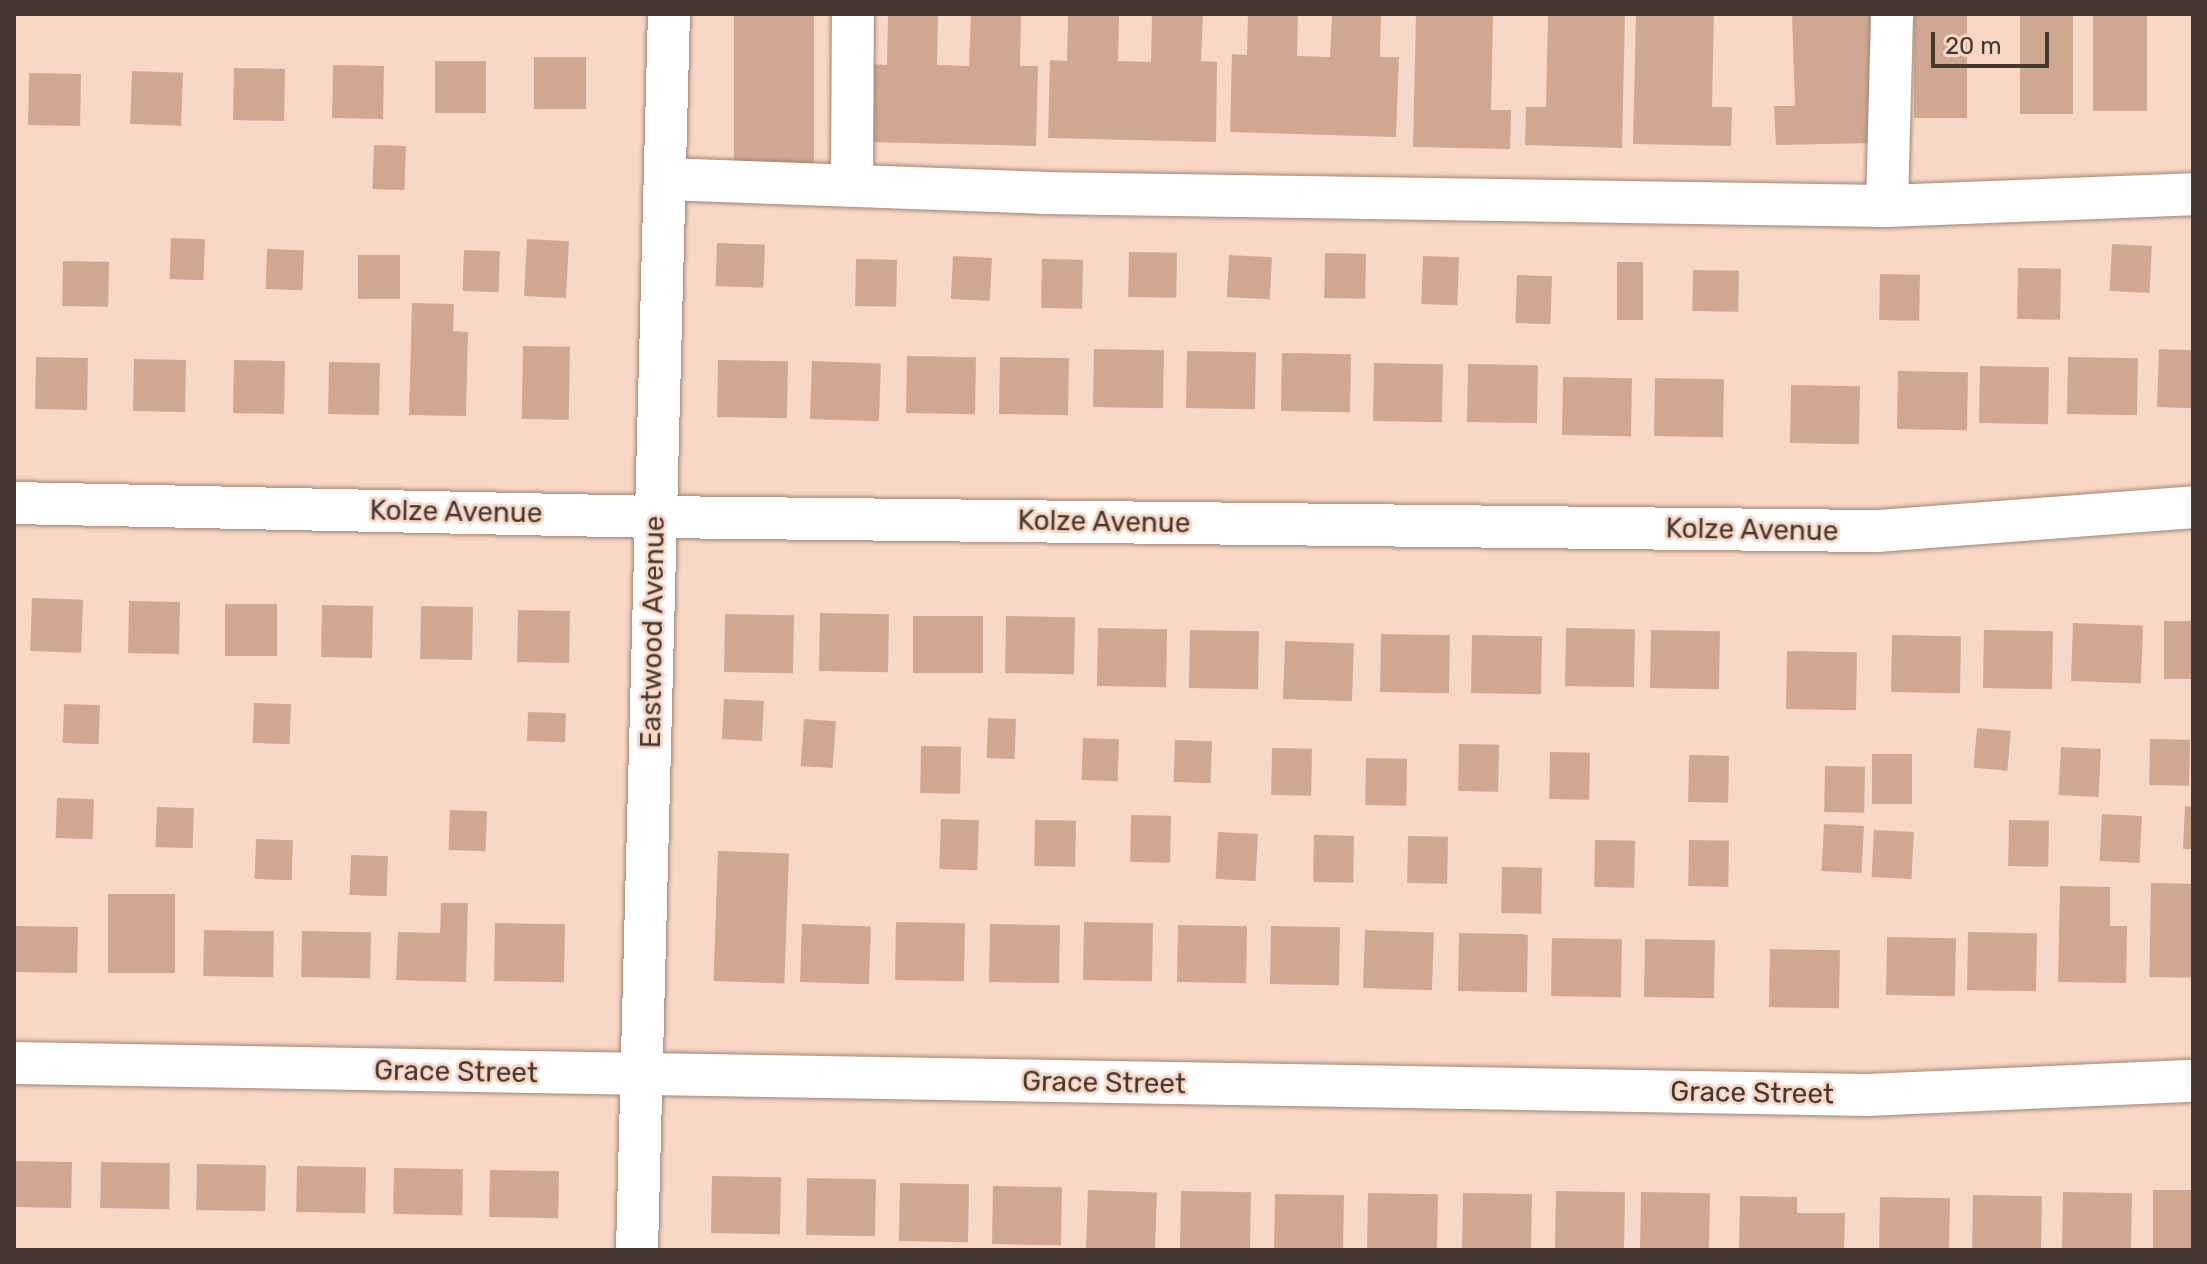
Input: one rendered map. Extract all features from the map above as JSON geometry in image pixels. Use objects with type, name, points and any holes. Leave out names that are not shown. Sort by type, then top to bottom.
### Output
[{"type":"street","name":"Eastwood Avenue","points":[[637,1250],[669,14]]},
{"type":"street","points":[[852,186],[853,14]]},
{"type":"street","points":[[1887,206],[1892,14]]},
{"type":"street","points":[[665,179],[1042,193],[1887,206],[2193,194]]},
{"type":"street","name":"Kolze Avenue","points":[[14,503],[656,517],[1877,531],[2193,507]]},
{"type":"street","name":"Grace Street","points":[[14,1063],[1867,1095],[2193,1081]]},
{"type":"building","points":[[734,14],[814,14],[814,171],[734,171]]},
{"type":"building","points":[[888,14],[938,14],[937,65],[969,66],[971,14],[1021,14],[1020,66],[1038,66],[1036,146],[868,142],[870,64],[887,65]]},
{"type":"building","points":[[1068,14],[1119,14],[1118,61],[1151,62],[1152,14],[1203,14],[1201,61],[1217,62],[1216,142],[1048,138],[1050,60],[1067,61]]},
{"type":"building","points":[[1248,14],[1298,14],[1297,56],[1330,57],[1332,14],[1381,14],[1380,57],[1399,57],[1396,137],[1230,132],[1232,54],[1247,55]]},
{"type":"building","points":[[1416,14],[1493,14],[1491,110],[1511,110],[1510,149],[1413,147]]},
{"type":"building","points":[[1548,14],[1625,14],[1622,148],[1525,145],[1526,107],[1546,107]]},
{"type":"building","points":[[1636,14],[1714,14],[1712,107],[1732,107],[1731,146],[1633,144]]},
{"type":"building","points":[[1792,14],[1870,14],[1872,143],[1776,145],[1774,106],[1795,106]]},
{"type":"building","points":[[1914,14],[1967,14],[1967,118],[1914,118]]},
{"type":"building","points":[[2020,14],[2073,14],[2073,114],[2020,114]]},
{"type":"building","points":[[2093,14],[2147,14],[2147,111],[2093,111]]},
{"type":"building","points":[[534,57],[586,57],[586,109],[534,109]]},
{"type":"building","points":[[435,61],[486,61],[486,113],[435,113]]},
{"type":"building","points":[[333,65],[384,66],[383,119],[332,118]]},
{"type":"building","points":[[234,68],[285,69],[284,121],[233,120]]},
{"type":"building","points":[[132,71],[183,73],[181,126],[130,124]]},
{"type":"building","points":[[29,73],[81,74],[80,126],[28,125]]},
{"type":"building","points":[[374,145],[406,146],[404,190],[372,189]]},
{"type":"building","points":[[171,238],[205,239],[204,280],[170,279]]},
{"type":"building","points":[[527,239],[569,241],[566,298],[524,296]]},
{"type":"building","points":[[717,243],[765,245],[763,288],[715,286]]},
{"type":"building","points":[[2112,244],[2152,246],[2149,293],[2110,291]]},
{"type":"building","points":[[267,249],[304,250],[303,290],[266,289]]},
{"type":"building","points":[[464,250],[500,251],[499,292],[463,291]]},
{"type":"building","points":[[1129,252],[1177,253],[1176,298],[1128,297]]},
{"type":"building","points":[[1325,253],[1366,254],[1365,299],[1324,298]]},
{"type":"building","points":[[358,255],[400,255],[400,299],[358,299]]},
{"type":"building","points":[[1229,255],[1272,257],[1270,299],[1227,297]]},
{"type":"building","points":[[953,256],[992,258],[990,301],[951,299]]},
{"type":"building","points":[[1423,256],[1459,257],[1457,305],[1421,304]]},
{"type":"building","points":[[856,259],[897,260],[896,307],[855,306]]},
{"type":"building","points":[[1042,259],[1083,260],[1082,309],[1041,308]]},
{"type":"building","points":[[63,261],[109,262],[108,307],[62,306]]},
{"type":"building","points":[[1617,262],[1643,262],[1643,320],[1617,320]]},
{"type":"building","points":[[2018,268],[2061,269],[2060,320],[2017,319]]},
{"type":"building","points":[[1693,270],[1739,271],[1738,312],[1692,311]]},
{"type":"building","points":[[1880,274],[1920,275],[1919,321],[1879,320]]},
{"type":"building","points":[[1517,275],[1552,276],[1550,324],[1515,323]]},
{"type":"building","points":[[412,303],[454,304],[453,331],[468,332],[466,416],[409,415]]},
{"type":"building","points":[[523,346],[570,347],[569,420],[522,419]]},
{"type":"building","points":[[1094,349],[1164,350],[1163,408],[1093,407]]},
{"type":"building","points":[[2159,349],[2193,350],[2191,408],[2157,407]]},
{"type":"building","points":[[1187,351],[1256,352],[1255,409],[1186,408]]},
{"type":"building","points":[[1282,353],[1351,354],[1350,412],[1281,411]]},
{"type":"building","points":[[907,356],[976,357],[975,414],[906,413]]},
{"type":"building","points":[[36,357],[88,358],[87,410],[35,409]]},
{"type":"building","points":[[1000,357],[1069,358],[1068,415],[999,414]]},
{"type":"building","points":[[2068,357],[2138,358],[2137,415],[2067,414]]},
{"type":"building","points":[[134,359],[186,360],[185,412],[133,411]]},
{"type":"building","points":[[234,360],[285,361],[284,414],[233,413]]},
{"type":"building","points":[[718,360],[788,361],[787,418],[717,417]]},
{"type":"building","points":[[812,361],[881,363],[879,421],[810,419]]},
{"type":"building","points":[[329,362],[380,363],[379,415],[328,414]]},
{"type":"building","points":[[1374,363],[1443,364],[1442,422],[1373,421]]},
{"type":"building","points":[[1468,364],[1538,365],[1537,423],[1467,422]]},
{"type":"building","points":[[1980,366],[2049,367],[2048,424],[1979,423]]},
{"type":"building","points":[[1898,371],[1968,372],[1967,430],[1897,429]]},
{"type":"building","points":[[1563,377],[1632,378],[1631,436],[1562,435]]},
{"type":"building","points":[[1655,378],[1724,379],[1723,437],[1654,436]]},
{"type":"building","points":[[1791,385],[1860,386],[1859,444],[1790,443]]},
{"type":"building","points":[[32,598],[83,600],[81,653],[30,651]]},
{"type":"building","points":[[129,601],[180,602],[179,654],[128,653]]},
{"type":"building","points":[[225,604],[277,604],[277,656],[225,656]]},
{"type":"building","points":[[322,605],[373,606],[372,658],[321,657]]},
{"type":"building","points":[[421,606],[473,607],[472,660],[420,659]]},
{"type":"building","points":[[518,610],[570,611],[569,663],[517,662]]},
{"type":"building","points":[[820,613],[889,614],[888,672],[819,671]]},
{"type":"building","points":[[725,614],[794,615],[793,673],[724,672]]},
{"type":"building","points":[[913,616],[983,616],[983,673],[913,673]]},
{"type":"building","points":[[1006,616],[1075,617],[1074,674],[1005,673]]},
{"type":"building","points":[[2164,621],[2193,621],[2193,679],[2164,679]]},
{"type":"building","points":[[2073,623],[2143,625],[2141,683],[2071,681]]},
{"type":"building","points":[[1098,628],[1167,629],[1166,687],[1097,686]]},
{"type":"building","points":[[1566,628],[1635,629],[1634,687],[1565,686]]},
{"type":"building","points":[[1190,630],[1259,631],[1258,689],[1189,688]]},
{"type":"building","points":[[1651,630],[1720,631],[1719,689],[1650,688]]},
{"type":"building","points":[[1984,630],[2053,631],[2052,689],[1983,688]]},
{"type":"building","points":[[1381,634],[1450,635],[1449,693],[1380,692]]},
{"type":"building","points":[[1472,635],[1542,636],[1541,694],[1471,693]]},
{"type":"building","points":[[1892,635],[1961,636],[1960,693],[1891,692]]},
{"type":"building","points":[[1285,641],[1354,643],[1352,701],[1283,699]]},
{"type":"building","points":[[1787,651],[1857,652],[1856,710],[1786,709]]},
{"type":"building","points":[[724,699],[764,701],[762,741],[722,739]]},
{"type":"building","points":[[254,703],[291,704],[290,744],[253,743]]},
{"type":"building","points":[[64,704],[100,705],[99,744],[63,743]]},
{"type":"building","points":[[528,712],[566,713],[565,742],[527,741]]},
{"type":"building","points":[[988,718],[1016,719],[1015,759],[987,758]]},
{"type":"building","points":[[804,719],[836,721],[833,768],[801,766]]},
{"type":"building","points":[[1977,728],[2011,731],[2007,771],[1974,768]]},
{"type":"building","points":[[1083,738],[1119,739],[1118,781],[1082,780]]},
{"type":"building","points":[[2150,739],[2190,740],[2189,786],[2149,785]]},
{"type":"building","points":[[1175,740],[1212,741],[1211,783],[1174,782]]},
{"type":"building","points":[[1459,744],[1499,745],[1498,792],[1458,791]]},
{"type":"building","points":[[921,746],[961,747],[960,794],[920,793]]},
{"type":"building","points":[[2061,747],[2101,749],[2098,797],[2058,795]]},
{"type":"building","points":[[1272,748],[1312,749],[1311,796],[1271,795]]},
{"type":"building","points":[[1550,752],[1590,753],[1589,800],[1549,799]]},
{"type":"building","points":[[1872,754],[1912,754],[1912,804],[1872,804]]},
{"type":"building","points":[[1689,755],[1729,756],[1728,803],[1688,802]]},
{"type":"building","points":[[1366,758],[1407,759],[1406,806],[1365,805]]},
{"type":"building","points":[[1825,766],[1865,767],[1864,813],[1824,812]]},
{"type":"building","points":[[57,798],[94,799],[93,839],[56,838]]},
{"type":"building","points":[[2185,806],[2193,807],[2193,849],[2183,849]]},
{"type":"building","points":[[157,807],[194,808],[193,848],[156,847]]},
{"type":"building","points":[[450,810],[487,811],[486,851],[449,850]]},
{"type":"building","points":[[2102,814],[2142,816],[2139,863],[2100,861]]},
{"type":"building","points":[[1131,815],[1171,816],[1170,863],[1130,862]]},
{"type":"building","points":[[941,819],[979,820],[977,870],[939,869]]},
{"type":"building","points":[[1035,820],[1076,821],[1075,867],[1034,866]]},
{"type":"building","points":[[2009,820],[2049,821],[2048,867],[2008,866]]},
{"type":"building","points":[[1824,824],[1864,826],[1861,873],[1822,871]]},
{"type":"building","points":[[1874,830],[1914,832],[1911,879],[1872,877]]},
{"type":"building","points":[[1218,832],[1258,834],[1255,881],[1216,879]]},
{"type":"building","points":[[1314,835],[1354,836],[1353,883],[1313,882]]},
{"type":"building","points":[[1408,836],[1448,837],[1447,884],[1407,883]]},
{"type":"building","points":[[256,839],[293,840],[292,880],[255,879]]},
{"type":"building","points":[[1595,840],[1635,841],[1634,888],[1594,887]]},
{"type":"building","points":[[1689,840],[1729,841],[1728,887],[1688,886]]},
{"type":"building","points":[[718,851],[789,853],[784,983],[713,981]]},
{"type":"building","points":[[351,855],[388,856],[387,896],[350,895]]},
{"type":"building","points":[[1502,867],[1542,868],[1541,914],[1501,913]]},
{"type":"building","points":[[2151,883],[2193,884],[2191,978],[2149,977]]},
{"type":"building","points":[[2060,886],[2110,887],[2110,926],[2127,926],[2126,983],[2058,982]]},
{"type":"building","points":[[108,894],[175,894],[175,973],[108,973]]},
{"type":"building","points":[[441,903],[468,903],[466,982],[396,980],[398,932],[440,933]]},
{"type":"building","points":[[896,922],[965,923],[964,981],[895,980]]},
{"type":"building","points":[[1084,922],[1153,923],[1152,981],[1083,980]]},
{"type":"building","points":[[495,923],[565,924],[564,982],[494,981]]},
{"type":"building","points":[[802,924],[871,926],[869,984],[800,982]]},
{"type":"building","points":[[990,924],[1060,925],[1059,983],[989,982]]},
{"type":"building","points":[[1178,925],[1247,926],[1246,983],[1177,982]]},
{"type":"building","points":[[14,926],[78,927],[77,973],[14,972]]},
{"type":"building","points":[[1271,926],[1340,927],[1339,985],[1270,984]]},
{"type":"building","points":[[204,930],[274,931],[273,977],[203,976]]},
{"type":"building","points":[[1365,930],[1434,932],[1432,990],[1363,988]]},
{"type":"building","points":[[302,931],[371,932],[370,978],[301,977]]},
{"type":"building","points":[[1968,932],[2037,933],[2036,991],[1967,990]]},
{"type":"building","points":[[1459,933],[1528,934],[1527,992],[1458,991]]},
{"type":"building","points":[[1887,937],[1956,938],[1955,996],[1886,995]]},
{"type":"building","points":[[1552,938],[1622,939],[1621,997],[1551,996]]},
{"type":"building","points":[[1645,939],[1715,940],[1714,998],[1644,997]]},
{"type":"building","points":[[1770,949],[1840,950],[1839,1008],[1769,1007]]},
{"type":"building","points":[[14,1161],[72,1162],[71,1208],[14,1207]]},
{"type":"building","points":[[101,1162],[170,1163],[169,1209],[100,1208]]},
{"type":"building","points":[[197,1164],[266,1165],[265,1211],[196,1210]]},
{"type":"building","points":[[297,1166],[366,1167],[365,1213],[296,1212]]},
{"type":"building","points":[[394,1168],[463,1169],[462,1215],[393,1214]]},
{"type":"building","points":[[490,1170],[559,1171],[558,1218],[489,1217]]},
{"type":"building","points":[[712,1176],[781,1177],[780,1234],[711,1233]]},
{"type":"building","points":[[807,1178],[876,1179],[875,1236],[806,1235]]},
{"type":"building","points":[[900,1183],[969,1184],[968,1242],[899,1241]]},
{"type":"building","points":[[993,1186],[1062,1187],[1061,1245],[992,1244]]},
{"type":"building","points":[[1088,1190],[1157,1192],[1155,1250],[1086,1248]]},
{"type":"building","points":[[2153,1190],[2193,1190],[2193,1248],[2153,1248]]},
{"type":"building","points":[[1181,1191],[1251,1192],[1250,1250],[1180,1249]]},
{"type":"building","points":[[1556,1191],[1625,1192],[1624,1250],[1555,1249]]},
{"type":"building","points":[[1641,1192],[1710,1193],[1709,1250],[1640,1249]]},
{"type":"building","points":[[2063,1192],[2132,1193],[2131,1250],[2062,1250]]},
{"type":"building","points":[[1368,1193],[1438,1194],[1437,1250],[1367,1250]]},
{"type":"building","points":[[1463,1193],[1532,1194],[1531,1250],[1462,1250]]},
{"type":"building","points":[[1275,1194],[1344,1195],[1343,1250],[1274,1250]]},
{"type":"building","points":[[1973,1195],[2042,1196],[2041,1250],[1972,1250]]},
{"type":"building","points":[[1740,1196],[1797,1197],[1797,1213],[1845,1213],[1844,1250],[1739,1250]]},
{"type":"building","points":[[1880,1197],[1950,1198],[1949,1250],[1879,1250]]}]
